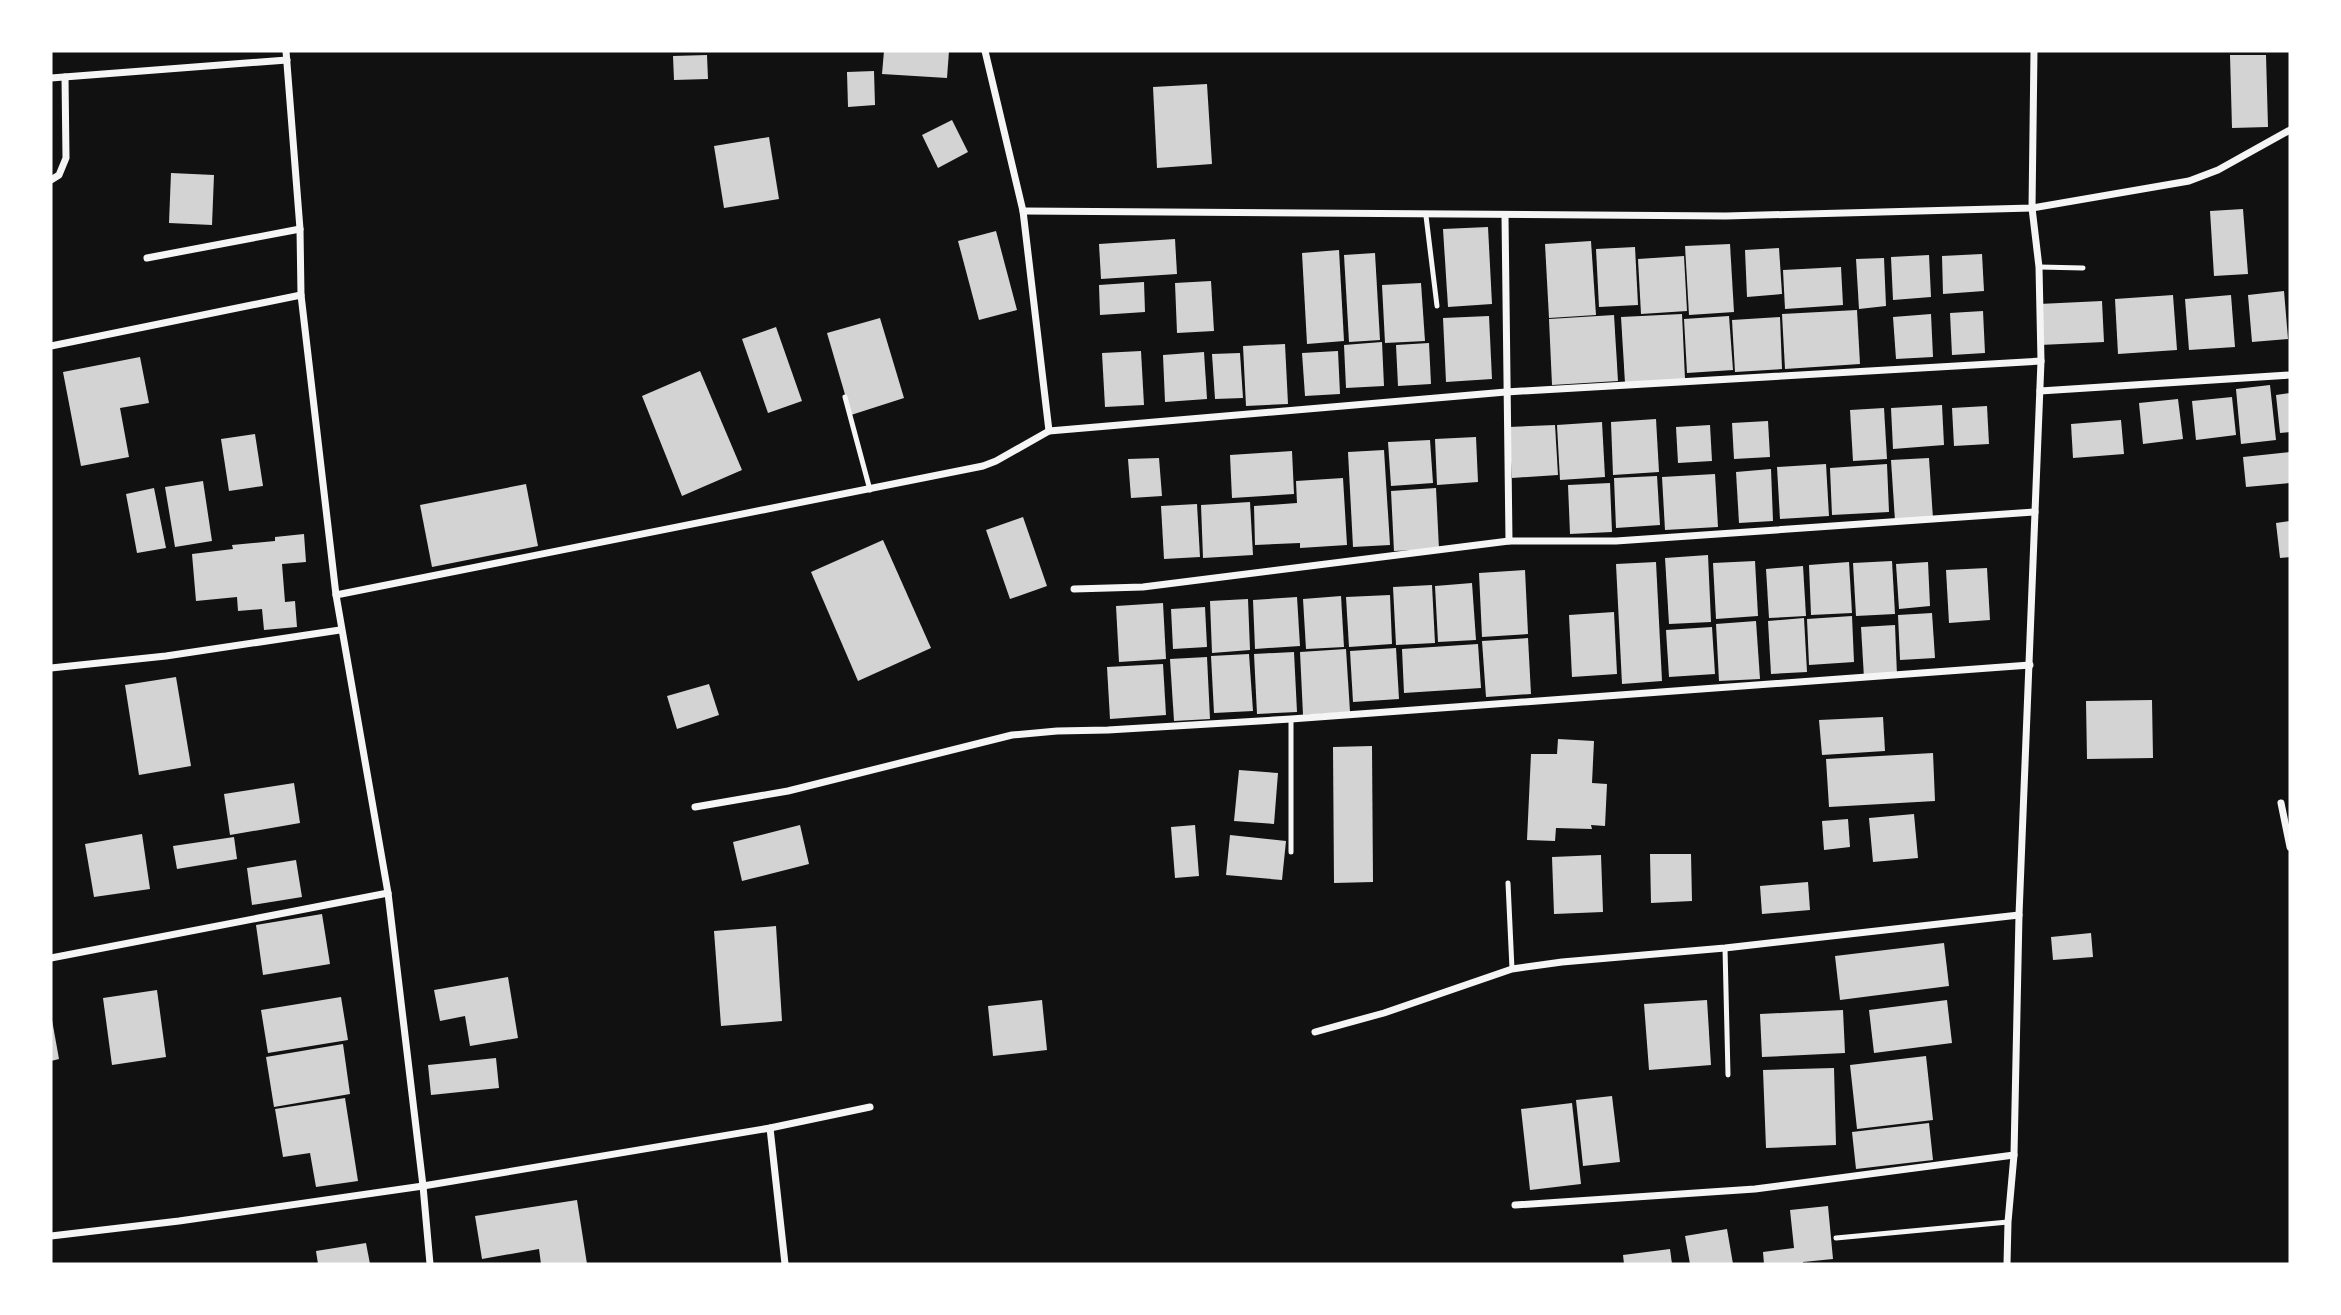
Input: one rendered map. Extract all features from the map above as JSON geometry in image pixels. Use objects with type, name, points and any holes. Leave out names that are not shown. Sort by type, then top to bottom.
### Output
[{"type":"street","points":[[985,51],[1023,211],[1049,431]]},
{"type":"street","points":[[2007,1264],[2014,1155],[2020,915],[2041,360],[2039,267],[2032,208],[2034,51]]},
{"type":"street","points":[[51,78],[287,55],[300,229],[301,295],[340,630],[388,893],[430,1264]]},
{"type":"street","points":[[51,180],[59,175],[66,158],[65,77]]},
{"type":"street","points":[[1023,211],[1426,216],[1726,216],[2032,208],[2189,181],[2218,170],[2290,130]]},
{"type":"street","points":[[1505,216],[1509,541]]},
{"type":"street","points":[[147,258],[300,229]]},
{"type":"street","points":[[51,346],[301,295]]},
{"type":"street","points":[[336,595],[983,466],[1049,431],[1506,392],[2041,360]]},
{"type":"street","points":[[2040,391],[2290,375]]},
{"type":"street","points":[[1074,589],[1143,587],[1509,541],[1616,541],[2035,512]]},
{"type":"street","points":[[51,668],[166,656],[340,630]]},
{"type":"street","points":[[695,807],[788,791],[1012,735],[1291,719],[2031,666]]},
{"type":"street","points":[[2281,803],[2290,847]]},
{"type":"street","points":[[51,958],[388,893]]},
{"type":"street","points":[[1315,1032],[1384,1013],[1512,969],[2020,915]]},
{"type":"street","points":[[51,1236],[179,1222],[423,1186],[770,1128],[870,1107]]},
{"type":"street","points":[[770,1128],[785,1264]]},
{"type":"street","points":[[1515,1205],[1755,1189],[2014,1155]]},
{"type":"lane","points":[[1426,216],[1437,306]]},
{"type":"lane","points":[[2039,267],[2083,268]]},
{"type":"lane","points":[[845,397],[870,490]]},
{"type":"lane","points":[[1291,719],[1291,852]]},
{"type":"lane","points":[[1508,883],[1512,969]]},
{"type":"lane","points":[[1725,948],[1728,1075]]},
{"type":"lane","points":[[1836,1238],[2008,1222]]},
{"type":"building","points":[[884,51],[949,51],[947,78],[882,74]]},
{"type":"building","points":[[707,55],[708,79],[674,80],[673,56]]},
{"type":"building","points":[[2230,55],[2266,55],[2268,127],[2232,128]]},
{"type":"building","points":[[874,71],[875,105],[848,107],[847,72]]},
{"type":"building","points":[[1207,84],[1212,164],[1157,168],[1153,87]]},
{"type":"building","points":[[952,120],[968,152],[938,168],[922,135]]},
{"type":"building","points":[[769,137],[779,199],[724,208],[714,146]]},
{"type":"building","points":[[171,173],[214,175],[212,225],[169,223]]},
{"type":"building","points":[[2243,209],[2248,274],[2214,276],[2210,211]]},
{"type":"building","points":[[1488,227],[1492,304],[1448,307],[1443,229]]},
{"type":"building","points":[[996,231],[1017,310],[979,320],[958,241]]},
{"type":"building","points":[[1175,239],[1177,274],[1101,279],[1099,244]]},
{"type":"building","points":[[1591,241],[1596,315],[1549,318],[1545,244]]},
{"type":"building","points":[[1730,244],[1734,312],[1689,315],[1685,246]]},
{"type":"building","points":[[1635,247],[1638,305],[1599,307],[1596,249]]},
{"type":"building","points":[[1779,248],[1782,294],[1747,297],[1745,250]]},
{"type":"building","points":[[1339,250],[1344,341],[1307,344],[1302,253]]},
{"type":"building","points":[[1375,253],[1380,340],[1349,342],[1344,255]]},
{"type":"building","points":[[1982,254],[1984,291],[1943,294],[1942,256]]},
{"type":"building","points":[[1929,255],[1931,297],[1893,300],[1891,257]]},
{"type":"building","points":[[1684,256],[1687,311],[1641,314],[1638,259]]},
{"type":"building","points":[[1884,258],[1886,306],[1859,309],[1856,259]]},
{"type":"building","points":[[1841,267],[1843,305],[1785,309],[1783,270]]},
{"type":"building","points":[[1211,281],[1214,331],[1177,333],[1175,283]]},
{"type":"building","points":[[1144,282],[1145,312],[1100,315],[1099,285]]},
{"type":"building","points":[[1421,283],[1425,341],[1385,343],[1382,285]]},
{"type":"building","points":[[2284,291],[2288,339],[2252,342],[2248,295]]},
{"type":"building","points":[[2173,295],[2177,350],[2118,354],[2115,299]]},
{"type":"building","points":[[2231,295],[2235,347],[2189,350],[2185,299]]},
{"type":"building","points":[[2102,301],[2104,342],[2040,345],[2039,304]]},
{"type":"building","points":[[1857,310],[1860,364],[1785,369],[1782,314]]},
{"type":"building","points":[[1983,311],[1985,353],[1952,355],[1950,313]]},
{"type":"building","points":[[1682,314],[1685,379],[1625,383],[1621,317]]},
{"type":"building","points":[[1931,314],[1933,357],[1896,359],[1893,317]]},
{"type":"building","points":[[1614,315],[1618,381],[1552,385],[1549,319]]},
{"type":"building","points":[[1489,316],[1492,379],[1446,382],[1443,318]]},
{"type":"building","points":[[1729,316],[1733,370],[1687,373],[1684,319]]},
{"type":"building","points":[[1780,317],[1782,369],[1735,372],[1732,320]]},
{"type":"building","points":[[880,318],[904,398],[851,415],[827,333]]},
{"type":"building","points":[[776,327],[802,401],[768,413],[742,339]]},
{"type":"building","points":[[1382,342],[1384,386],[1346,388],[1344,345]]},
{"type":"building","points":[[1429,343],[1431,384],[1398,386],[1396,345]]},
{"type":"building","points":[[1285,344],[1288,404],[1246,406],[1243,346]]},
{"type":"building","points":[[1141,351],[1144,405],[1105,407],[1102,353]]},
{"type":"building","points":[[1338,351],[1340,394],[1305,396],[1302,353]]},
{"type":"building","points":[[1204,352],[1207,399],[1165,402],[1163,355]]},
{"type":"building","points":[[1240,353],[1243,398],[1215,399],[1212,354]]},
{"type":"building","points":[[140,357],[149,403],[120,408],[129,457],[81,466],[63,372]]},
{"type":"building","points":[[700,371],[742,470],[682,496],[642,396]]},
{"type":"building","points":[[2270,385],[2276,440],[2241,444],[2236,389]]},
{"type":"building","points":[[2290,393],[2290,432],[2280,433],[2276,395]]},
{"type":"building","points":[[2232,397],[2236,435],[2196,440],[2192,401]]},
{"type":"building","points":[[2178,399],[2183,439],[2143,444],[2139,403]]},
{"type":"building","points":[[1942,405],[1944,445],[1893,449],[1891,408]]},
{"type":"building","points":[[1987,406],[1989,444],[1954,446],[1952,408]]},
{"type":"building","points":[[1884,408],[1887,459],[1853,461],[1850,410]]},
{"type":"building","points":[[1656,419],[1659,472],[1613,475],[1611,422]]},
{"type":"building","points":[[2121,420],[2124,454],[2073,458],[2071,424]]},
{"type":"building","points":[[1768,421],[1770,457],[1734,459],[1732,423]]},
{"type":"building","points":[[1602,422],[1605,477],[1560,480],[1557,425]]},
{"type":"building","points":[[1555,425],[1558,475],[1512,478],[1509,427]]},
{"type":"building","points":[[1710,425],[1712,461],[1678,463],[1676,427]]},
{"type":"building","points":[[255,434],[263,486],[229,491],[221,439]]},
{"type":"building","points":[[1476,437],[1478,482],[1437,485],[1435,439]]},
{"type":"building","points":[[1430,440],[1433,483],[1391,486],[1388,442]]},
{"type":"building","points":[[1384,450],[1390,545],[1353,547],[1348,452]]},
{"type":"building","points":[[1292,451],[1294,494],[1232,498],[1230,455]]},
{"type":"building","points":[[2290,452],[2290,483],[2246,487],[2243,457]]},
{"type":"building","points":[[1159,458],[1162,496],[1131,498],[1128,459]]},
{"type":"building","points":[[1929,458],[1933,519],[1895,521],[1891,460]]},
{"type":"building","points":[[1826,464],[1829,516],[1780,519],[1777,467]]},
{"type":"building","points":[[1887,464],[1889,512],[1832,515],[1830,468]]},
{"type":"building","points":[[1771,469],[1773,521],[1739,523],[1736,472]]},
{"type":"building","points":[[1715,474],[1718,527],[1665,530],[1662,477]]},
{"type":"building","points":[[1657,476],[1660,525],[1616,528],[1614,478]]},
{"type":"building","points":[[1343,478],[1347,545],[1300,548],[1300,543],[1255,545],[1254,506],[1297,503],[1296,481]]},
{"type":"building","points":[[203,481],[212,541],[175,547],[165,487]]},
{"type":"building","points":[[1610,483],[1612,532],[1570,534],[1568,485]]},
{"type":"building","points":[[526,484],[538,546],[432,567],[420,505]]},
{"type":"building","points":[[154,488],[166,548],[137,553],[126,494]]},
{"type":"building","points":[[1436,488],[1439,549],[1394,551],[1391,491]]},
{"type":"building","points":[[1250,502],[1253,555],[1203,558],[1201,505]]},
{"type":"building","points":[[1197,504],[1200,557],[1164,559],[1161,506]]},
{"type":"building","points":[[1023,517],[1047,586],[1010,599],[986,530]]},
{"type":"building","points":[[2290,521],[2290,557],[2280,558],[2276,523]]},
{"type":"building","points":[[304,534],[306,562],[282,564],[285,602],[295,601],[297,627],[264,630],[262,609],[238,611],[237,597],[196,601],[192,554],[233,549],[232,545],[275,541],[275,537]]},
{"type":"building","points":[[883,540],[931,648],[858,681],[811,572]]},
{"type":"building","points":[[1708,555],[1711,622],[1669,624],[1665,558]]},
{"type":"building","points":[[1755,561],[1758,616],[1716,619],[1713,563]]},
{"type":"building","points":[[1892,561],[1895,614],[1856,616],[1853,563]]},
{"type":"building","points":[[1656,562],[1662,681],[1622,684],[1616,564]]},
{"type":"building","points":[[1849,562],[1852,613],[1811,615],[1809,565]]},
{"type":"building","points":[[1928,562],[1930,606],[1899,609],[1896,564]]},
{"type":"building","points":[[1803,566],[1806,616],[1769,618],[1766,569]]},
{"type":"building","points":[[1987,568],[1990,620],[1949,623],[1946,570]]},
{"type":"building","points":[[1525,570],[1528,634],[1482,637],[1479,573]]},
{"type":"building","points":[[1472,583],[1476,640],[1438,642],[1435,586]]},
{"type":"building","points":[[1432,585],[1435,643],[1396,645],[1393,587]]},
{"type":"building","points":[[1390,595],[1392,644],[1349,647],[1346,597]]},
{"type":"building","points":[[1341,596],[1344,647],[1306,649],[1303,599]]},
{"type":"building","points":[[1297,597],[1300,646],[1255,649],[1253,600]]},
{"type":"building","points":[[1248,599],[1250,650],[1212,653],[1210,601]]},
{"type":"building","points":[[1163,603],[1166,659],[1119,662],[1116,606]]},
{"type":"building","points":[[1205,607],[1207,647],[1173,649],[1171,609]]},
{"type":"building","points":[[1614,612],[1617,674],[1572,677],[1569,615]]},
{"type":"building","points":[[1932,613],[1935,658],[1900,660],[1898,615]]},
{"type":"building","points":[[1852,616],[1854,662],[1809,665],[1807,619]]},
{"type":"building","points":[[1804,618],[1807,672],[1771,674],[1768,621]]},
{"type":"building","points":[[1756,621],[1760,679],[1719,681],[1716,624]]},
{"type":"building","points":[[1895,625],[1897,676],[1864,678],[1861,627]]},
{"type":"building","points":[[1712,627],[1715,674],[1669,677],[1666,630]]},
{"type":"building","points":[[1528,638],[1531,694],[1486,697],[1482,641]]},
{"type":"building","points":[[1478,644],[1481,688],[1404,693],[1402,649]]},
{"type":"building","points":[[1396,648],[1399,699],[1353,702],[1350,651]]},
{"type":"building","points":[[1346,649],[1350,712],[1303,715],[1300,652]]},
{"type":"building","points":[[1294,652],[1297,712],[1257,714],[1254,654]]},
{"type":"building","points":[[1249,654],[1253,711],[1214,713],[1211,656]]},
{"type":"building","points":[[1207,657],[1210,719],[1174,721],[1170,659]]},
{"type":"building","points":[[1163,664],[1166,715],[1110,719],[1107,667]]},
{"type":"building","points":[[176,677],[191,766],[139,775],[125,685]]},
{"type":"building","points":[[709,684],[719,715],[677,729],[667,696]]},
{"type":"building","points":[[2152,700],[2153,758],[2087,759],[2086,701]]},
{"type":"building","points":[[1883,717],[1885,751],[1822,755],[1819,720]]},
{"type":"building","points":[[1558,739],[1594,741],[1592,783],[1607,784],[1605,826],[1591,825],[1592,829],[1556,828],[1555,841],[1527,840],[1531,754],[1557,754]]},
{"type":"building","points":[[1372,746],[1373,882],[1334,883],[1333,747]]},
{"type":"building","points":[[1933,753],[1935,801],[1829,807],[1826,759]]},
{"type":"building","points":[[1239,770],[1278,773],[1274,824],[1234,821]]},
{"type":"building","points":[[294,783],[300,823],[230,835],[224,794]]},
{"type":"building","points":[[1914,814],[1918,858],[1873,862],[1869,818]]},
{"type":"building","points":[[1848,819],[1850,847],[1824,850],[1822,821]]},
{"type":"building","points":[[800,825],[809,864],[742,881],[733,842]]},
{"type":"building","points":[[1195,825],[1199,876],[1175,878],[1171,827]]},
{"type":"building","points":[[142,834],[150,889],[94,897],[85,844]]},
{"type":"building","points":[[1230,835],[1286,841],[1282,880],[1226,875]]},
{"type":"building","points":[[234,837],[237,859],[177,869],[173,846]]},
{"type":"building","points":[[1650,854],[1691,854],[1692,901],[1651,903]]},
{"type":"building","points":[[1601,855],[1603,912],[1554,914],[1552,857]]},
{"type":"building","points":[[296,860],[302,897],[252,905],[247,868]]},
{"type":"building","points":[[1808,882],[1810,910],[1762,914],[1760,886]]},
{"type":"building","points":[[322,914],[330,964],[263,975],[256,925]]},
{"type":"building","points":[[776,926],[782,1021],[721,1026],[714,931]]},
{"type":"building","points":[[2091,933],[2093,957],[2053,960],[2051,937]]},
{"type":"building","points":[[1944,943],[1949,986],[1840,1000],[1835,956]]},
{"type":"building","points":[[508,977],[518,1038],[470,1046],[465,1016],[440,1021],[434,990]]},
{"type":"building","points":[[157,990],[166,1057],[112,1065],[103,998]]},
{"type":"building","points":[[341,997],[348,1040],[268,1053],[261,1010]]},
{"type":"building","points":[[1042,1000],[1047,1050],[993,1056],[988,1006]]},
{"type":"building","points":[[1707,1000],[1711,1065],[1649,1070],[1644,1004]]},
{"type":"building","points":[[1947,1000],[1952,1043],[1874,1053],[1869,1010]]},
{"type":"building","points":[[1843,1010],[1845,1053],[1762,1057],[1760,1014]]},
{"type":"building","points":[[51,1021],[59,1059],[51,1061]]},
{"type":"building","points":[[343,1044],[350,1094],[274,1107],[266,1057]]},
{"type":"building","points":[[1926,1056],[1933,1120],[1857,1129],[1850,1065]]},
{"type":"building","points":[[496,1058],[499,1088],[431,1095],[428,1065]]},
{"type":"building","points":[[1834,1068],[1836,1145],[1766,1148],[1763,1070]]},
{"type":"building","points":[[1612,1096],[1620,1162],[1583,1166],[1576,1100]]},
{"type":"building","points":[[345,1098],[358,1181],[316,1187],[310,1153],[283,1157],[275,1109]]},
{"type":"building","points":[[1572,1103],[1581,1184],[1530,1190],[1521,1109]]},
{"type":"building","points":[[1929,1123],[1933,1160],[1856,1169],[1852,1132]]},
{"type":"building","points":[[577,1200],[587,1264],[541,1264],[539,1249],[482,1259],[475,1216]]},
{"type":"building","points":[[1828,1206],[1833,1259],[1803,1264],[1764,1264],[1763,1252],[1794,1248],[1790,1210]]},
{"type":"building","points":[[1727,1229],[1733,1264],[1690,1264],[1685,1236]]},
{"type":"building","points":[[366,1243],[370,1264],[318,1264],[316,1251]]},
{"type":"building","points":[[1670,1249],[1672,1264],[1624,1264],[1623,1255]]}]
